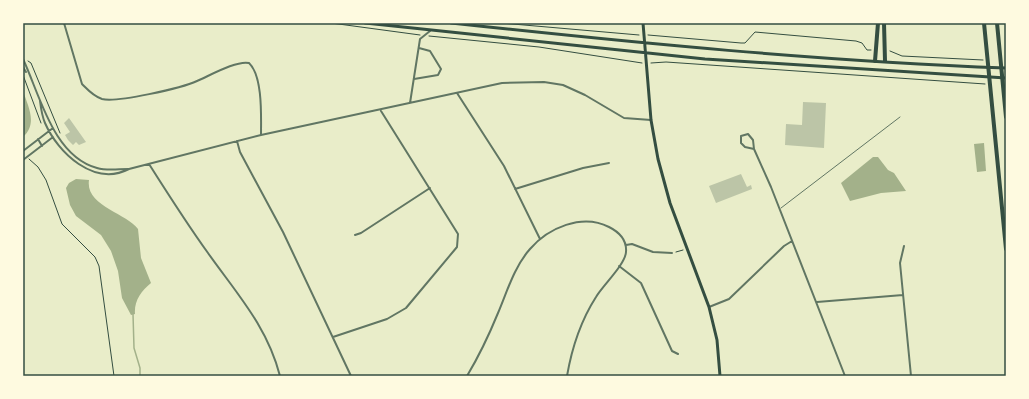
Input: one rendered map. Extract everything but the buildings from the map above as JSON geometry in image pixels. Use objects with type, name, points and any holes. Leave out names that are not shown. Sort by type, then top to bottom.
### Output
[{"type":"highway","points":[[875,61],[878,23]]},
{"type":"highway","points":[[884,23],[885,61]]},
{"type":"highway","points":[[984,23],[1006,249]]},
{"type":"highway","points":[[997,23],[1006,117]]},
{"type":"main road","points":[[365,23],[646,54],[874,71],[1006,78]]},
{"type":"main road","points":[[452,23],[645,44],[764,54],[1006,68]]},
{"type":"main road","points":[[642,23],[651,120],[658,159],[670,203],[709,307],[715,333],[720,376]]},
{"type":"main road","points":[[874,71],[875,61]]},
{"type":"main road","points":[[885,61],[885,71]]},
{"type":"street","points":[[64,23],[82,84],[88,91],[102,99],[121,98],[183,86],[238,63],[248,63],[255,73],[259,90],[261,135]]},
{"type":"street","points":[[410,103],[420,39],[430,31]]},
{"type":"street","points":[[414,80],[438,75],[441,69],[431,52],[419,48]]},
{"type":"street","points":[[24,60],[27,72],[53,128],[68,148],[86,164],[105,169],[129,169]]},
{"type":"street","points":[[23,67],[27,72]]},
{"type":"street","points":[[40,101],[43,118],[52,137],[70,157],[90,170],[114,174],[261,135],[381,111],[410,103],[502,84],[544,82],[575,90],[624,118],[651,120]]},
{"type":"street","points":[[457,93],[504,166],[540,239]]},
{"type":"street","points":[[333,337],[387,319],[406,308],[457,247],[458,234],[381,111]]},
{"type":"street","points":[[23,151],[53,128]]},
{"type":"street","points":[[754,148],[746,147],[741,143],[741,136],[744,134],[749,134],[754,142],[754,148],[762,162],[845,376]]},
{"type":"street","points":[[23,160],[52,137]]},
{"type":"street","points":[[38,140],[42,146]]},
{"type":"street","points":[[237,141],[240,152],[283,232],[351,376]]},
{"type":"street","points":[[515,189],[583,168],[609,163]]},
{"type":"street","points":[[148,164],[204,248],[258,322],[269,342],[280,376]]},
{"type":"street","points":[[355,235],[361,233],[430,188]]},
{"type":"street","points":[[467,376],[487,337],[515,272],[530,249],[540,239],[567,224],[588,222],[609,227],[623,237],[626,245],[626,255],[596,297],[580,325],[574,343],[568,376]]},
{"type":"street","points":[[709,307],[727,300],[784,246],[792,241]]},
{"type":"street","points":[[626,245],[635,245],[653,252],[672,253]]},
{"type":"street","points":[[904,246],[900,263],[911,376]]},
{"type":"street","points":[[619,266],[641,283],[672,351],[678,354]]},
{"type":"street","points":[[816,302],[903,295]]},
{"type":"lane","points":[[780,208],[900,117]]},
{"type":"path","points":[[501,23],[741,44],[745,43],[754,32],[762,32],[861,42],[867,50]]},
{"type":"path","points":[[891,51],[902,56],[984,60]]},
{"type":"path","points":[[24,60],[31,63],[60,133]]},
{"type":"path","points":[[23,75],[46,132]]},
{"type":"path","points":[[28,157],[38,167],[46,180],[62,224],[97,260],[102,279],[114,376]]},
{"type":"path","points":[[672,253],[687,248]]},
{"type":"shaded area","points":[[23,91],[31,121],[28,132],[23,137]]},
{"type":"shaded area","points":[[984,143],[986,171],[977,172],[974,144]]},
{"type":"shaded area","points":[[873,157],[878,157],[888,170],[894,173],[906,191],[881,193],[850,201],[841,183]]},
{"type":"shaded area","points":[[76,179],[89,180],[90,189],[93,196],[100,203],[133,223],[138,229],[141,258],[151,283],[144,289],[139,297],[135,314],[131,315],[122,298],[118,271],[111,251],[101,235],[76,216],[70,205],[66,188],[69,183]]},
{"type":"waterway","points":[[133,314],[134,348],[140,368],[140,376]]}]
